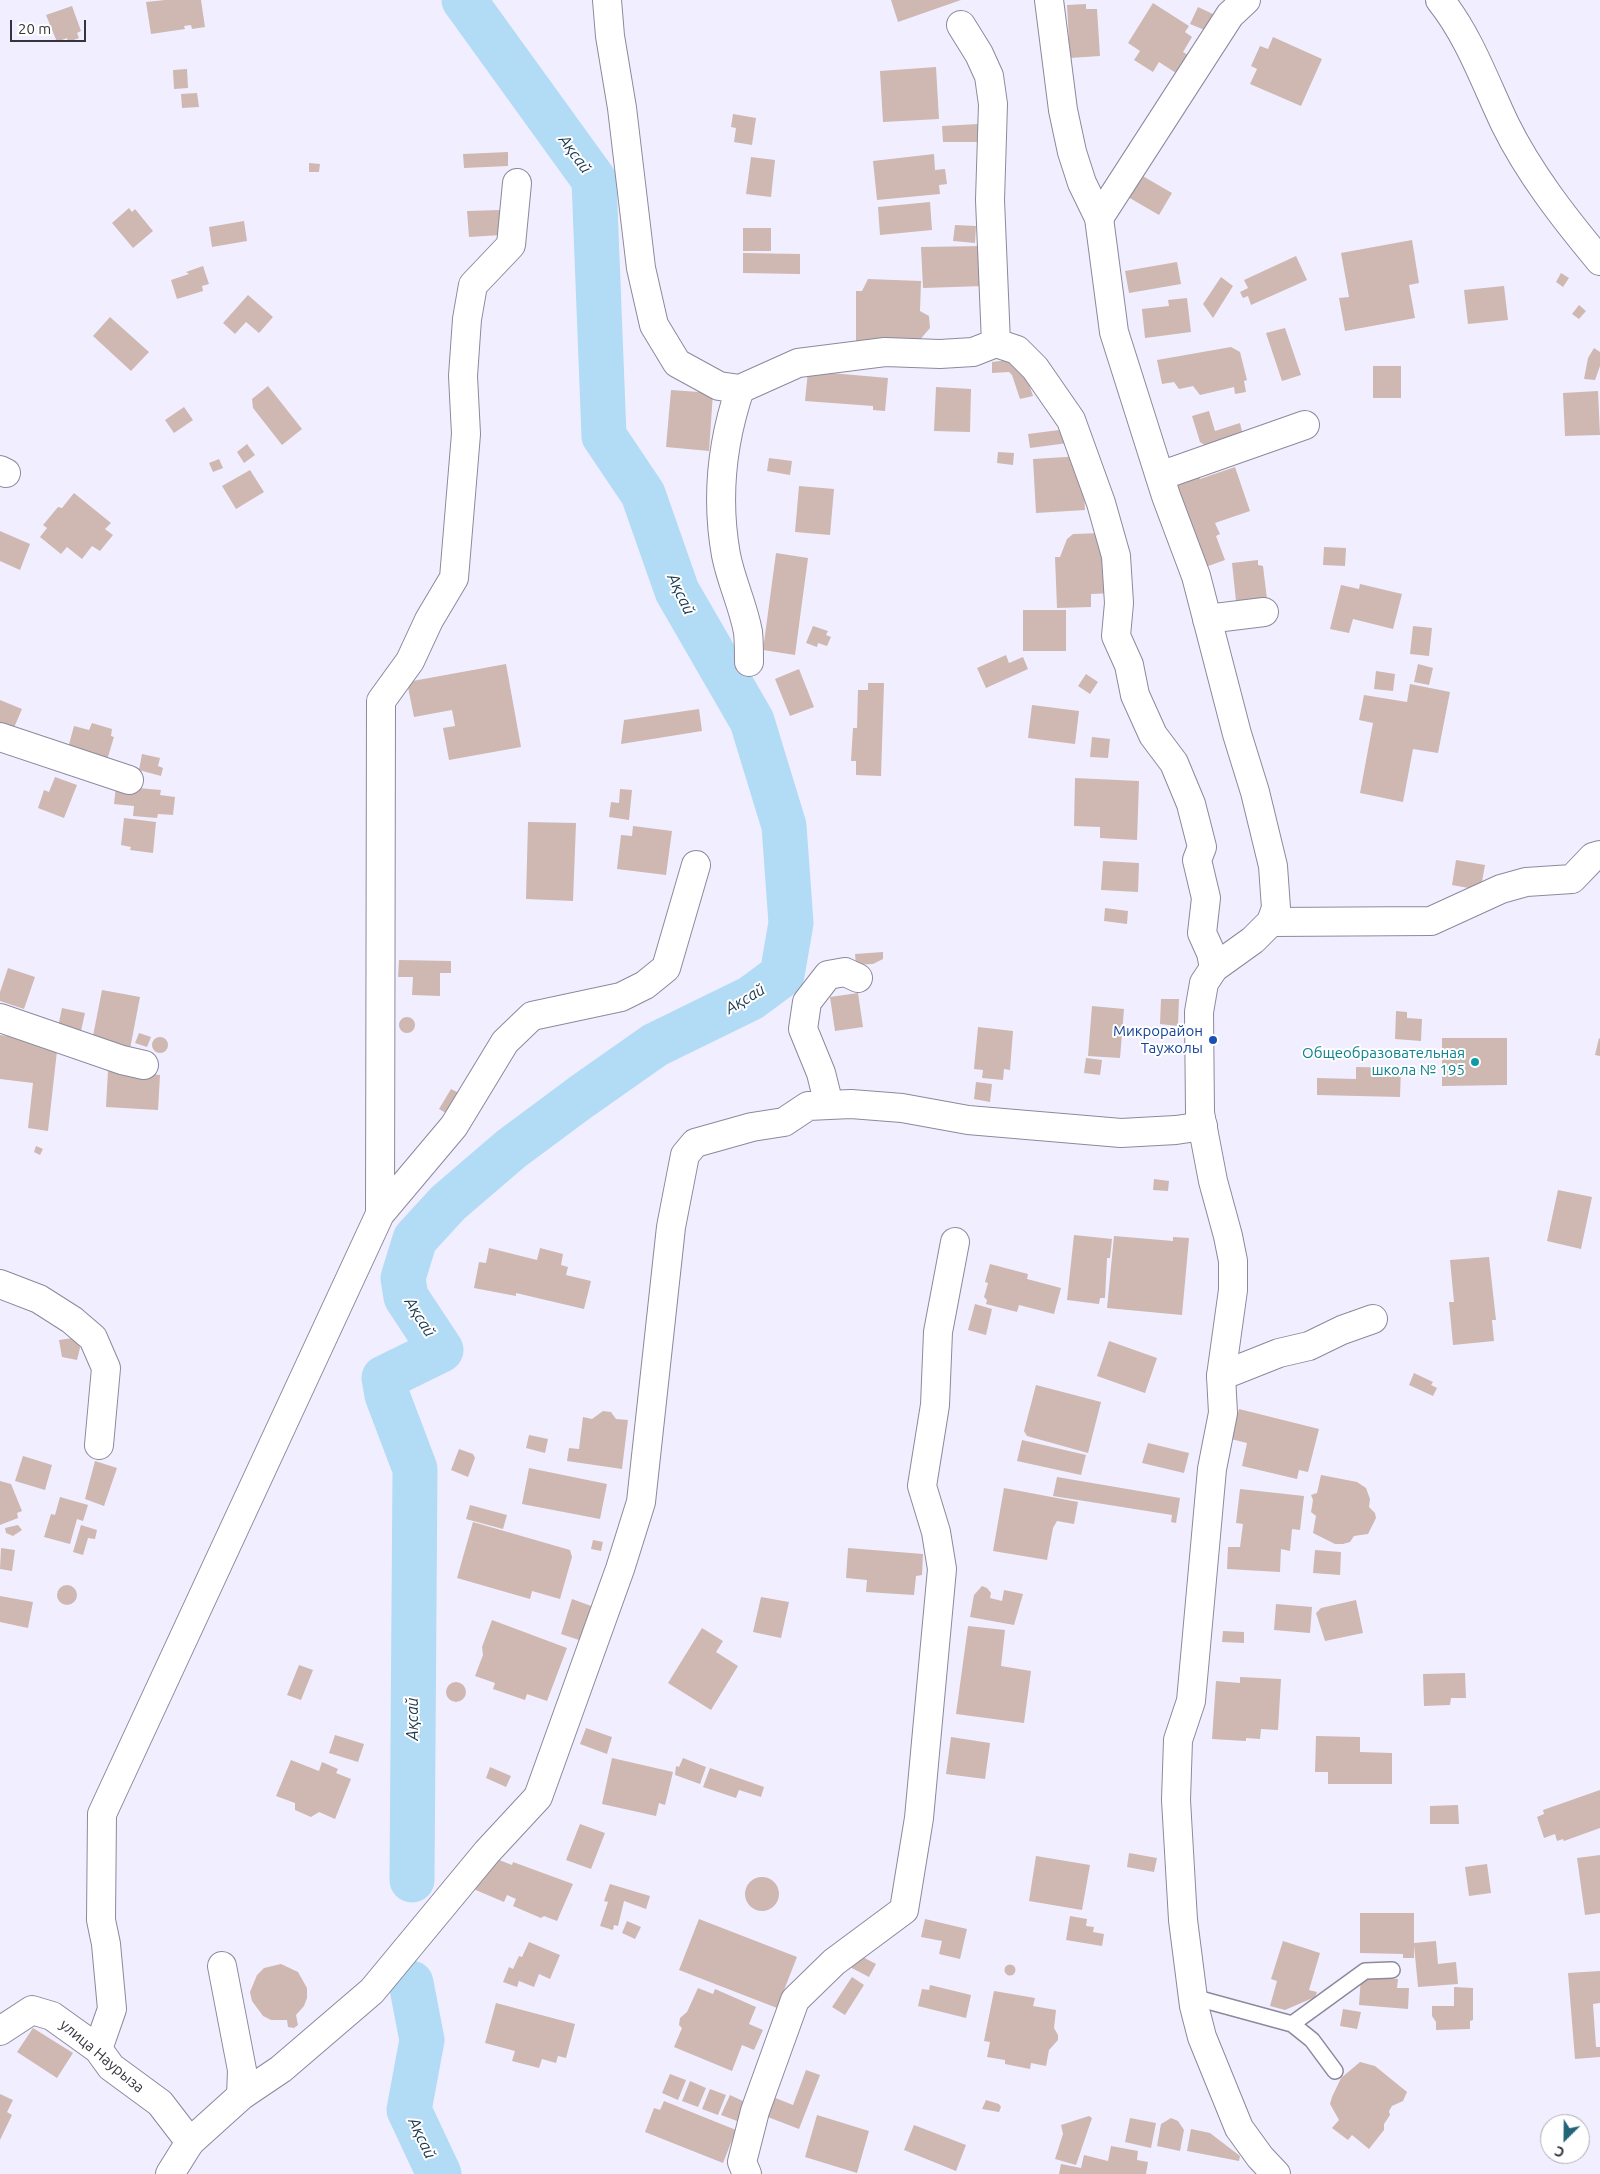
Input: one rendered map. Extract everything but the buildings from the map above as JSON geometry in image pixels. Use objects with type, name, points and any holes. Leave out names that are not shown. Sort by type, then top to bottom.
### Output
[{"type":"street","points":[[607,0],[610,36],[622,108],[641,268],[654,325],[676,363],[719,386],[740,389],[798,363],[885,352],[940,354],[974,352],[996,343],[1017,350],[1035,368],[1053,391],[1071,420],[1101,503],[1116,556],[1119,603],[1116,636],[1129,665],[1135,695],[1153,735],[1174,763],[1184,788],[1202,847],[1198,860],[1206,898],[1202,933],[1211,953],[1214,968]]},
{"type":"street","points":[[1049,0],[1063,110],[1072,152],[1082,183],[1099,218],[1114,332],[1160,476],[1196,576],[1237,734],[1256,792],[1273,866],[1276,908],[1271,922],[1253,940],[1214,968],[1204,983],[1200,1012],[1200,1113],[1213,1181],[1233,1261],[1233,1290],[1221,1376],[1223,1413],[1211,1478],[1205,1570],[1191,1701],[1178,1740],[1176,1800],[1180,1871],[1193,1997],[1202,2037],[1239,2128],[1260,2157],[1276,2174]]},
{"type":"street","points":[[1099,218],[1230,15],[1246,0]]},
{"type":"street","points":[[1440,0],[1455,19],[1489,84],[1505,124],[1526,161],[1564,216],[1600,261]]},
{"type":"street","points":[[961,26],[979,54],[989,76],[992,95],[990,200],[996,343]]},
{"type":"street","points":[[380,1214],[381,701],[410,661],[430,620],[454,578],[466,434],[463,376],[467,319],[473,285],[511,245],[517,183]]},
{"type":"street","points":[[740,389],[730,418],[723,455],[722,510],[726,555],[748,632],[750,662]]},
{"type":"street","points":[[1160,476],[1305,424]]},
{"type":"street","points":[[1208,619],[1264,612]]},
{"type":"street","points":[[0,737],[130,780]]},
{"type":"street","points":[[1271,922],[1431,921],[1501,889],[1526,882],[1572,879],[1593,857],[1600,855]]},
{"type":"street","points":[[98,2049],[112,2009],[106,1944],[101,1920],[102,1814],[380,1214],[454,1126],[505,1042],[532,1016],[622,997],[645,985],[666,968],[696,865]]},
{"type":"street","points":[[829,1105],[821,1073],[803,1029],[807,1002],[828,975],[845,972],[858,978]]},
{"type":"street","points":[[0,1018],[122,1060],[144,1065]]},
{"type":"street","points":[[170,2174],[190,2142],[241,2096],[281,2069],[372,1990],[487,1852],[538,1797],[620,1569],[641,1502],[664,1282],[685,1155],[694,1143],[784,1122],[808,1106],[851,1104],[902,1108],[968,1120],[1121,1133],[1176,1130],[1203,1126]]},
{"type":"street","points":[[747,2174],[742,2162],[754,2111],[795,2000],[834,1962],[904,1910],[919,1818],[942,1569],[936,1532],[922,1486],[935,1405],[938,1332],[955,1242]]},
{"type":"street","points":[[0,1284],[39,1300],[72,1320],[92,1338],[106,1368],[99,1445]]},
{"type":"street","points":[[1221,1376],[1278,1353],[1309,1346],[1342,1330],[1373,1319]]},
{"type":"street","points":[[222,1966],[242,2070],[241,2096]]},
{"type":"street","name":"улица Наурыза","points":[[0,2032],[32,2010],[52,2016],[98,2049],[111,2067],[160,2103],[190,2142]]},
{"type":"lane","points":[[1292,2024],[1365,1971],[1392,1970]]},
{"type":"lane","points":[[1193,1997],[1292,2024],[1312,2040],[1335,2071]]},
{"type":"waterway","name":"Ақсай","points":[[412,1880],[415,1469],[387,1395],[384,1378],[441,1350],[406,1297],[403,1278],[415,1239],[448,1203],[511,1149],[581,1097],[655,1045],[751,998],[782,975],[791,923],[784,826],[752,721],[677,591],[643,494],[604,436],[594,180],[464,0]]},
{"type":"waterway","name":"Ақсай","points":[[411,1983],[422,2040],[409,2110],[439,2174]]},
{"type":"place","name":"Микрорайон Таужолы","points":[[1213,1040]]},
{"type":"place","name":"Общеобразовательная школа № 195","points":[[1475,1062]]}]
